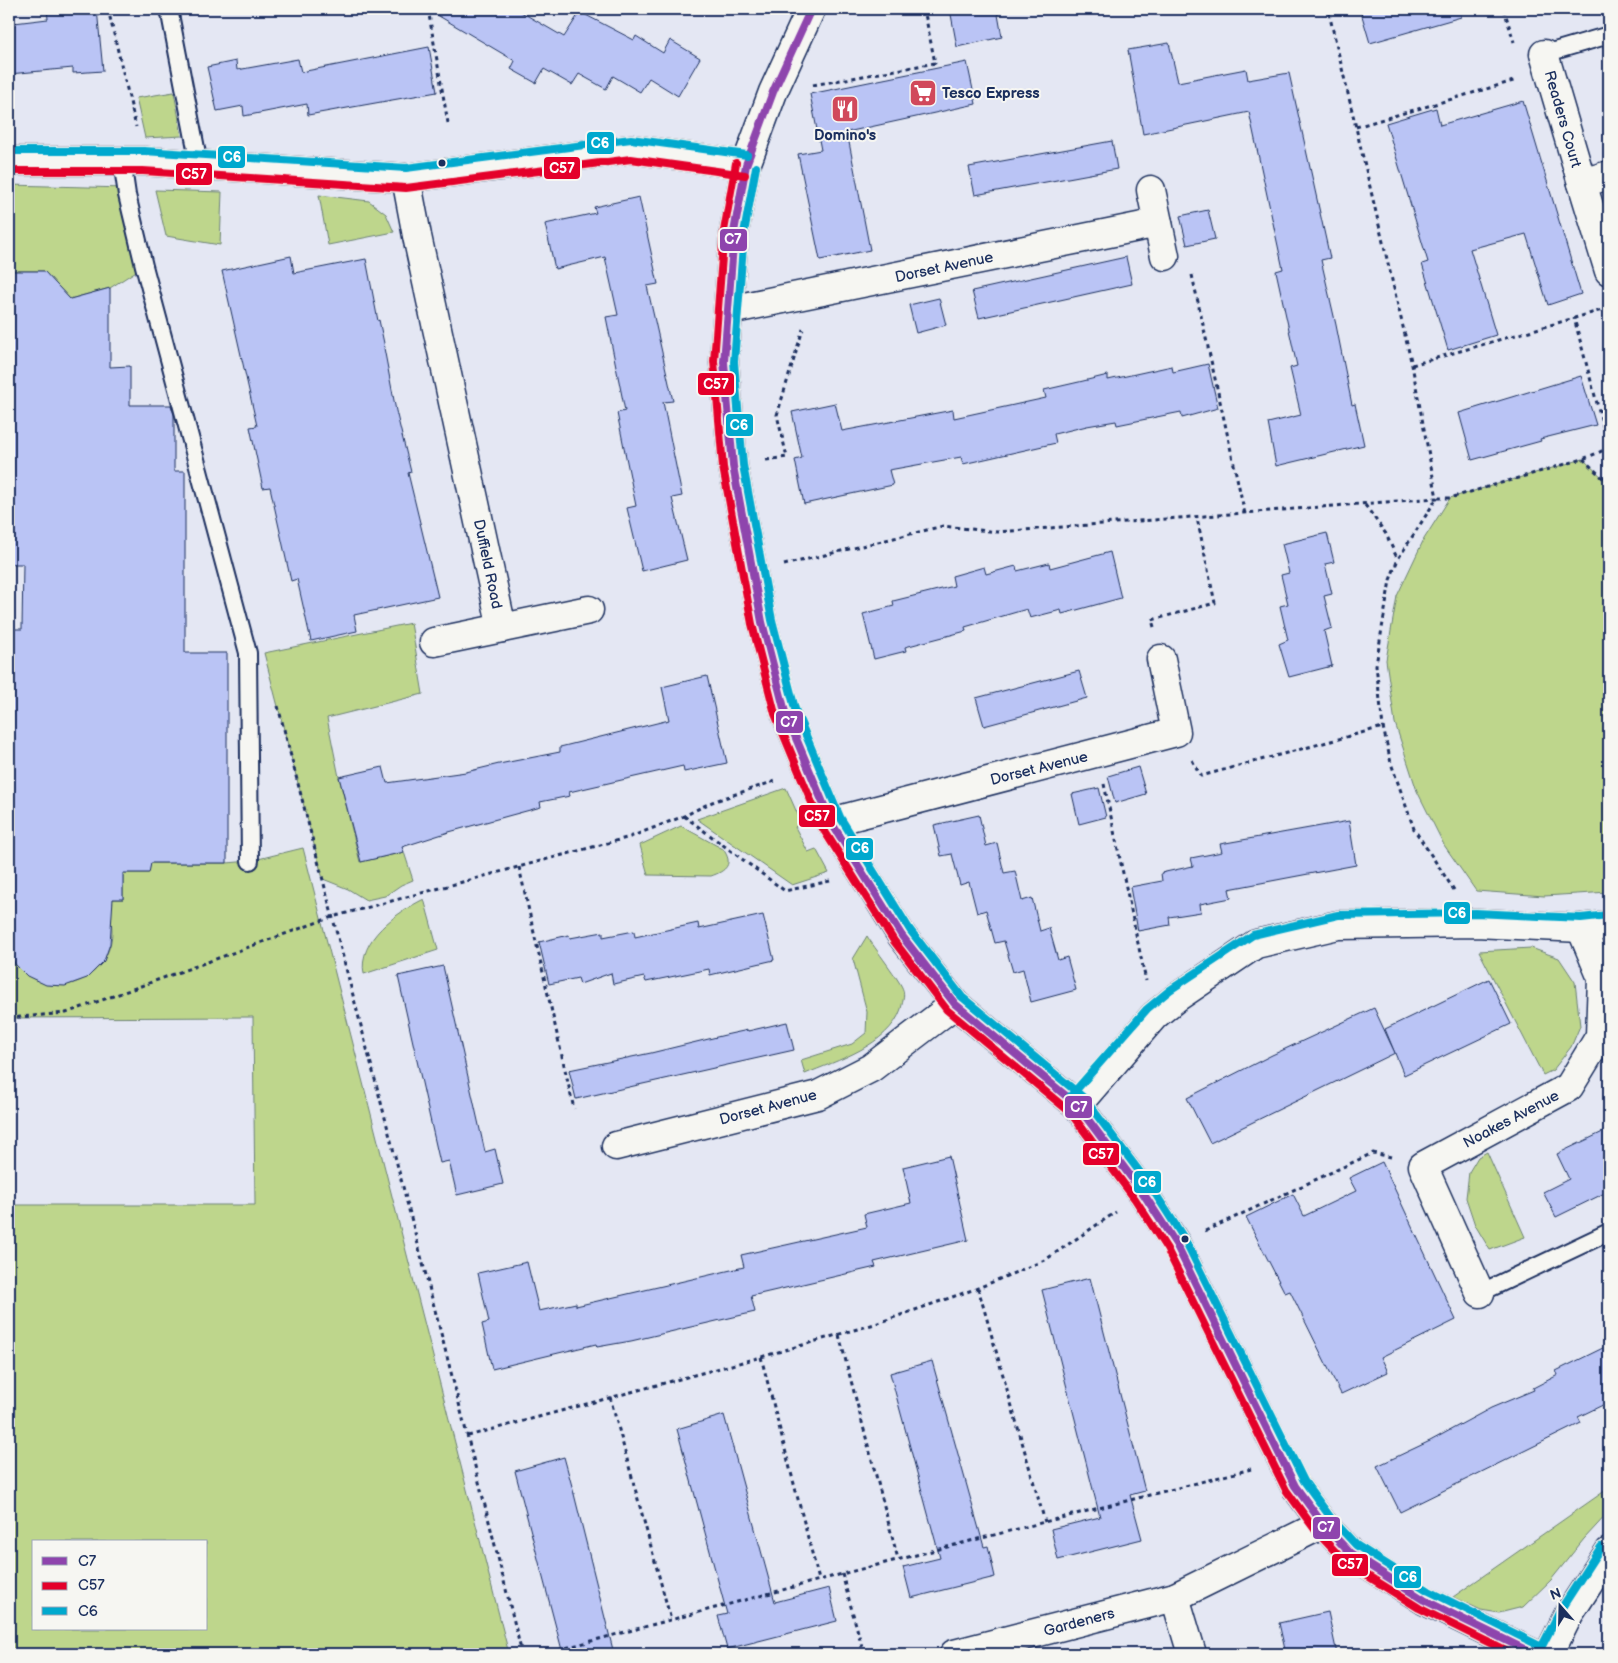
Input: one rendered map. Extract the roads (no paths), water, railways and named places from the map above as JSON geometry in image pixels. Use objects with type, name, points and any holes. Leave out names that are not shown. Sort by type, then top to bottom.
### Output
[{"type":"street","points":[[811,9],[773,92],[746,165],[734,232],[724,362],[733,466],[762,622],[785,712],[831,822],[902,936],[955,1004],[1077,1105],[1144,1193],[1176,1244],[1295,1486],[1323,1524],[1350,1553],[1424,1600],[1534,1654]]},
{"type":"street","name":"Readers Court","points":[[1544,54],[1609,271]]},
{"type":"street","points":[[9,161],[133,161],[406,178],[631,149],[746,165]]},
{"type":"street","name":"Readers Court","points":[[1582,183],[1609,175]]},
{"type":"street","name":"Duffield Road","points":[[406,178],[502,628]]},
{"type":"street","points":[[1152,190],[1165,256]]},
{"type":"street","name":"Dorset Avenue","points":[[729,310],[1158,223]]},
{"type":"street","name":"Duffield Road","points":[[434,642],[589,610]]},
{"type":"street","name":"Dorset Avenue","points":[[831,822],[1176,732],[1161,660]]},
{"type":"street","points":[[1077,1105],[1154,1016],[1176,998],[1256,944],[1338,925],[1476,923],[1581,928],[1609,925]]},
{"type":"street","name":"Noakes Avenue","points":[[1480,1293],[1423,1166],[1569,1087],[1600,1036],[1602,978],[1581,928]]},
{"type":"street","name":"Dorset Avenue","points":[[616,1146],[818,1095],[871,1068],[955,1004]]},
{"type":"street","name":"Gardeners","points":[[954,1654],[1175,1597],[1323,1524]]},
{"type":"street","points":[[1548,1654],[1569,1614],[1609,1552]]},
{"type":"street","points":[[1175,1597],[1192,1654]]},
{"type":"lane","points":[[170,9],[200,164]]},
{"type":"lane","points":[[1544,54],[1609,35]]},
{"type":"lane","points":[[133,161],[127,195],[144,266],[248,653],[250,861]]},
{"type":"lane","points":[[1480,1293],[1609,1232]]},
{"type":"place","name":"Tesco Express","points":[[923,93]]},
{"type":"place","name":"Domino's","points":[[845,109]]}]
